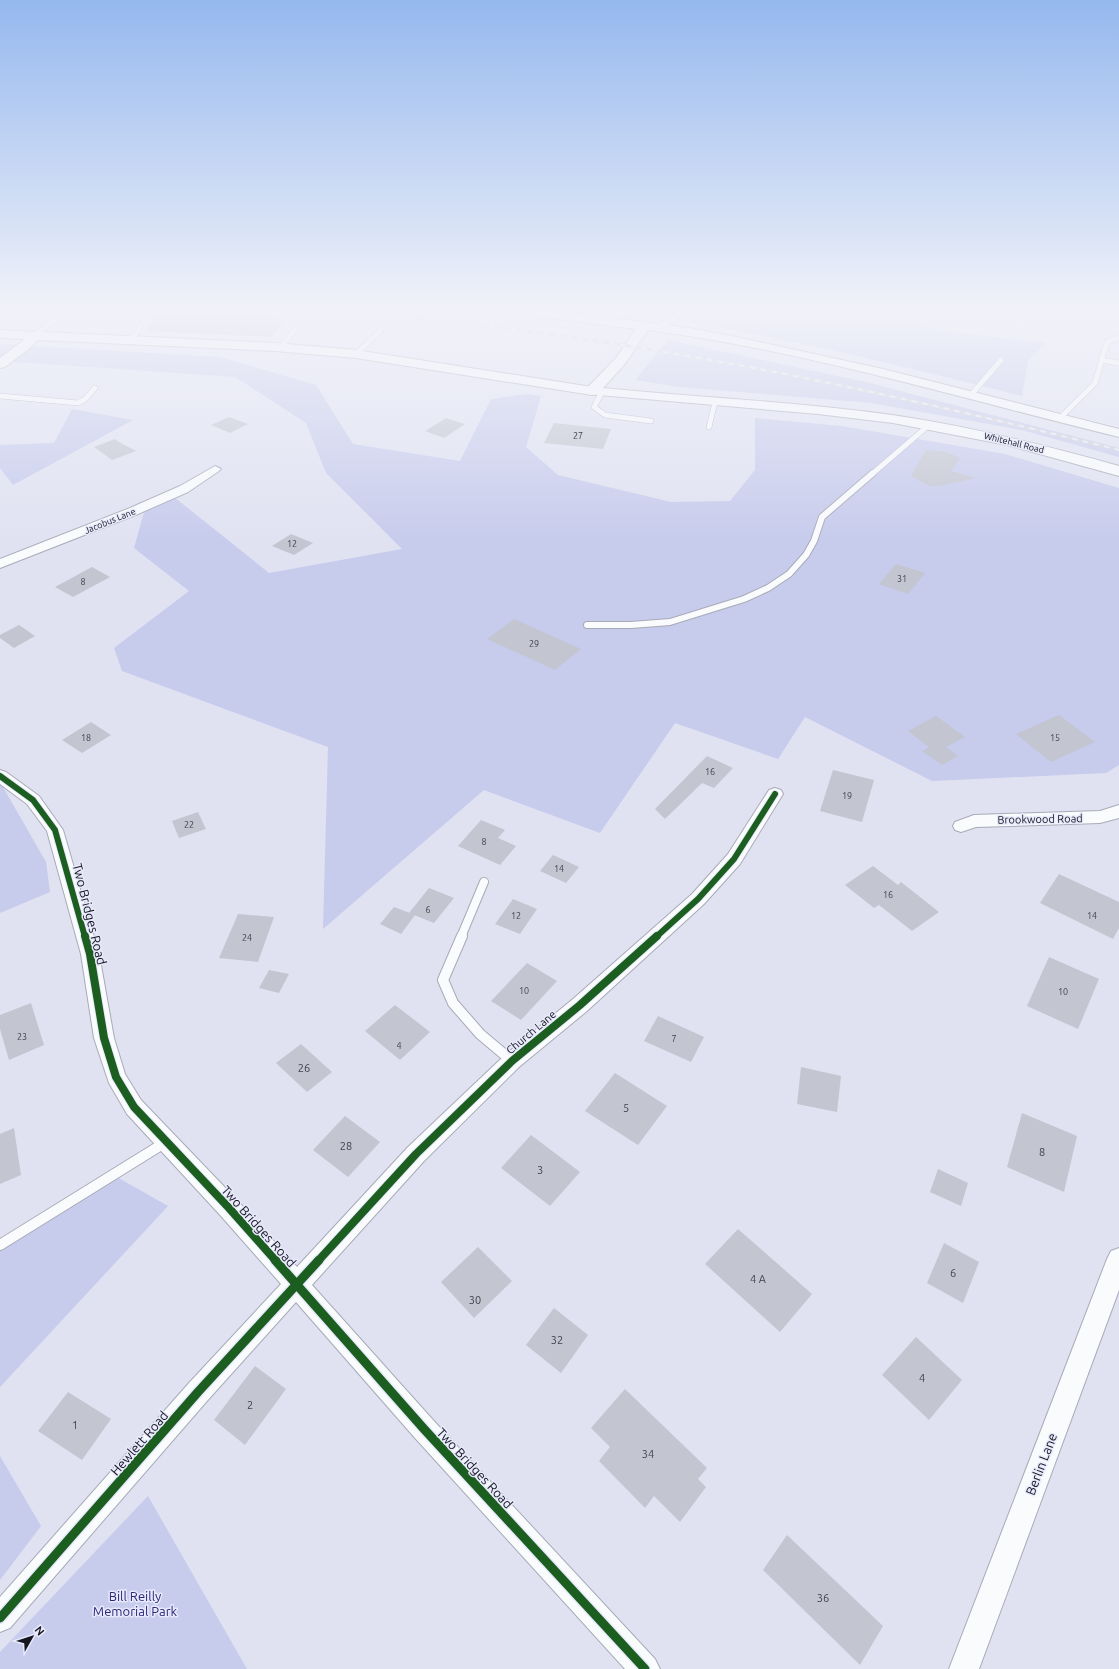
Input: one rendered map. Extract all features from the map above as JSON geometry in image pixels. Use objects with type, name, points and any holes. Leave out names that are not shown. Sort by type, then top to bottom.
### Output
[{"type":"main road","name":"Whitehall Road","points":[[571,388],[597,392],[848,413],[929,425],[1012,442],[1119,471]]},
{"type":"main road","points":[[597,392],[600,388]]},
{"type":"main road","points":[[941,388],[1119,433]]},
{"type":"street","name":"Jacobus Lane","points":[[0,564],[134,511],[184,489],[215,469]]},
{"type":"street","name":"Two Bridges Road","points":[[0,776],[33,800],[55,830],[90,954],[104,1038],[116,1077],[134,1107],[167,1141],[296,1284],[424,1429],[645,1669]]},
{"type":"street","name":"Church Lane","points":[[296,1284],[416,1154],[512,1061],[580,1005],[698,899],[734,859],[775,794]]},
{"type":"street","name":"Brookwood Road","points":[[961,826],[974,821],[1085,818],[1117,814]]},
{"type":"street","name":"Berlin Lane","points":[[964,1669],[1119,1258]]},
{"type":"street","name":"Hewlett Road","points":[[0,1618],[198,1392],[296,1284]]},
{"type":"lane","points":[[0,396],[78,403],[85,399],[95,388]]},
{"type":"lane","points":[[971,395],[977,388]]},
{"type":"lane","points":[[1060,418],[1089,388]]},
{"type":"lane","points":[[597,392],[594,407],[598,412],[605,415],[651,420]]},
{"type":"lane","points":[[710,427],[715,402]]},
{"type":"lane","points":[[587,625],[631,625],[670,622],[744,599],[768,588],[788,574],[806,555],[814,541],[822,516],[929,425]]},
{"type":"lane","points":[[484,882],[443,980],[453,1003],[480,1034],[512,1061]]},
{"type":"lane","points":[[0,1245],[167,1141]]},
{"type":"green space","points":[[252,388],[318,388],[353,444],[460,461],[491,399],[527,394],[541,396],[526,447],[558,475],[671,502],[730,501],[755,470],[755,418],[842,426],[1005,454],[1119,488],[1119,765],[1106,773],[932,781],[805,717],[778,759],[675,723],[600,833],[484,790],[323,929],[328,747],[122,671],[114,648],[189,591],[134,548],[144,512],[174,497],[269,573],[402,549],[326,473],[306,423]]},
{"type":"green space","points":[[690,388],[889,388],[1119,448],[1119,457],[1022,430],[871,403]]},
{"type":"green space","points":[[990,388],[1023,388],[1022,396]]},
{"type":"green space","points":[[72,409],[133,420],[13,485],[0,468],[0,445],[54,443]]},
{"type":"green space","points":[[0,782],[46,862],[50,892],[0,913]]},
{"type":"green space","points":[[108,1172],[168,1206],[0,1387],[0,1245]]},
{"type":"green space","points":[[0,1456],[41,1526],[0,1580]]},
{"type":"green space","name":"Bill Reilly Memorial Park","points":[[148,1496],[247,1669],[0,1669],[0,1652]]},
{"type":"building","points":[[229,417],[248,424],[230,433],[211,425]]},
{"type":"building","points":[[446,418],[465,424],[444,438],[425,431]]},
{"type":"building","points":[[554,423],[611,429],[603,449],[544,443]]},
{"type":"building","points":[[115,439],[136,451],[112,460],[94,447]]},
{"type":"building","points":[[926,450],[946,452],[960,458],[951,471],[976,478],[940,486],[929,486],[911,476]]},
{"type":"building","points":[[291,534],[313,543],[294,555],[272,546]]},
{"type":"building","points":[[896,564],[925,573],[908,594],[879,584]]},
{"type":"building","points":[[92,567],[110,577],[73,597],[55,587]]},
{"type":"building","points":[[514,619],[581,649],[555,670],[487,639]]},
{"type":"building","points":[[19,625],[35,636],[14,648],[0,638],[0,635]]},
{"type":"building","points":[[1059,715],[1095,742],[1051,762],[1016,734]]},
{"type":"building","points":[[936,716],[965,737],[946,747],[958,756],[942,765],[922,751],[929,747],[908,731]]},
{"type":"building","points":[[91,722],[111,735],[82,753],[62,740]]},
{"type":"building","points":[[707,756],[733,768],[714,788],[702,783],[665,819],[655,809]]},
{"type":"building","points":[[833,770],[874,780],[862,822],[820,811]]},
{"type":"building","points":[[198,812],[206,829],[179,838],[172,821]]},
{"type":"building","points":[[481,820],[505,830],[498,838],[516,846],[500,865],[458,846]]},
{"type":"building","points":[[553,855],[579,867],[566,883],[540,871]]},
{"type":"building","points":[[873,866],[898,885],[901,882],[939,912],[912,931],[879,905],[874,908],[845,885]]},
{"type":"building","points":[[1059,874],[1119,902],[1119,928],[1113,939],[1040,903]]},
{"type":"building","points":[[429,888],[454,898],[434,923],[409,913]]},
{"type":"building","points":[[513,899],[537,909],[520,934],[495,924]]},
{"type":"building","points":[[394,907],[415,915],[401,934],[380,924]]},
{"type":"building","points":[[238,914],[274,917],[258,962],[219,958]]},
{"type":"building","points":[[1049,957],[1099,979],[1078,1029],[1027,1006]]},
{"type":"building","points":[[527,963],[557,981],[521,1020],[491,1001]]},
{"type":"building","points":[[269,970],[289,974],[279,993],[259,988]]},
{"type":"building","points":[[31,1003],[44,1045],[9,1060],[0,1029],[0,1015]]},
{"type":"building","points":[[395,1005],[430,1032],[400,1060],[365,1031]]},
{"type":"building","points":[[658,1016],[704,1037],[691,1062],[644,1041]]},
{"type":"building","points":[[301,1044],[332,1072],[307,1092],[276,1063]]},
{"type":"building","points":[[801,1067],[841,1076],[837,1112],[797,1104]]},
{"type":"building","points":[[615,1073],[667,1106],[638,1145],[585,1111]]},
{"type":"building","points":[[1022,1113],[1077,1136],[1064,1192],[1007,1167]]},
{"type":"building","points":[[345,1116],[380,1142],[348,1177],[313,1150]]},
{"type":"building","points":[[14,1128],[21,1175],[0,1184],[0,1134]]},
{"type":"building","points":[[531,1135],[580,1172],[550,1206],[501,1168]]},
{"type":"building","points":[[938,1169],[968,1183],[961,1206],[930,1192]]},
{"type":"building","points":[[738,1229],[812,1294],[780,1332],[705,1264]]},
{"type":"building","points":[[944,1243],[979,1262],[963,1303],[927,1283]]},
{"type":"building","points":[[478,1247],[512,1281],[474,1318],[441,1282]]},
{"type":"building","points":[[554,1308],[588,1335],[561,1373],[526,1345]]},
{"type":"building","points":[[916,1337],[962,1380],[929,1420],[882,1375]]},
{"type":"building","points":[[255,1366],[286,1389],[245,1445],[214,1420]]},
{"type":"building","points":[[625,1389],[707,1468],[698,1479],[706,1487],[680,1522],[654,1496],[645,1508],[599,1461],[610,1447],[591,1428]]},
{"type":"building","points":[[68,1392],[111,1419],[82,1460],[38,1431]]},
{"type":"building","points":[[787,1535],[883,1626],[860,1665],[763,1570]]},
{"type":"railway","points":[[853,388],[1119,450]]},
{"type":"cycle path","points":[[0,776],[33,800],[55,830],[90,954],[104,1038],[116,1077],[134,1107],[229,1208],[424,1429],[645,1669]]},
{"type":"cycle path","points":[[0,1618],[198,1392],[416,1154],[512,1061],[580,1005],[698,899],[734,859],[775,794]]}]
